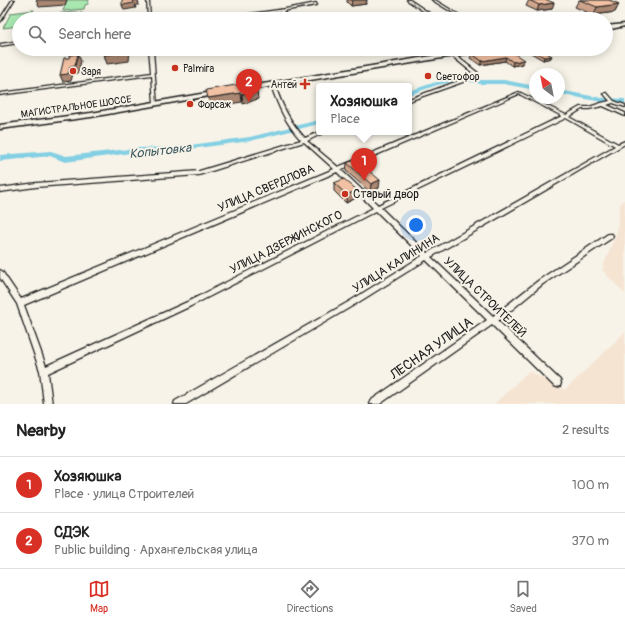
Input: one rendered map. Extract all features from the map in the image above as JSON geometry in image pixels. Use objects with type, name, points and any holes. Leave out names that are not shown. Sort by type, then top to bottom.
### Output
[{"type":"main road","points":[[613,27],[625,25]]},
{"type":"main road","points":[[242,90],[447,56]]},
{"type":"main road","name":"МАГИСТРАЛЬНОЕ ШОССЕ","points":[[0,127],[91,115],[226,92]]},
{"type":"street","points":[[0,21],[13,0]]},
{"type":"street","points":[[148,0],[149,12]]},
{"type":"street","points":[[408,0],[426,12]]},
{"type":"street","points":[[433,0],[453,12]]},
{"type":"street","points":[[266,12],[316,4]]},
{"type":"street","points":[[0,45],[12,43]]},
{"type":"street","points":[[151,56],[156,104]]},
{"type":"street","points":[[412,99],[477,74],[454,56]]},
{"type":"street","points":[[0,94],[152,74]]},
{"type":"street","name":"УЛИЦА СТРОИТЕЛЕЙ","points":[[273,85],[277,101],[303,141],[337,169],[378,208],[557,383]]},
{"type":"street","name":"УЛИЦА СВЕРДЛОВА","points":[[20,303],[519,93],[566,117]]},
{"type":"street","points":[[607,96],[613,102],[625,106]]},
{"type":"street","name":"УЛИЦА ДЗЕРЖИНСКОГО","points":[[44,371],[189,304],[378,208],[566,117],[581,108],[588,108],[613,102]]},
{"type":"street","points":[[602,104],[625,114]]},
{"type":"street","points":[[566,117],[622,144]]},
{"type":"street","points":[[0,190],[36,185],[199,173],[303,141],[316,135]]},
{"type":"street","name":"УЛИЦА КАЛИНИНА","points":[[178,404],[352,303],[427,256],[622,144]]},
{"type":"street","name":"ЛЕСНАЯ УЛИЦА","points":[[373,404],[493,320],[541,282],[610,236]]},
{"type":"street","points":[[0,273],[20,303],[44,371],[48,404]]},
{"type":"shaded area","points":[[625,199],[625,294],[602,270],[617,231],[620,204]]},
{"type":"shaded area","points":[[625,332],[625,404],[494,404],[529,371],[565,390]]},
{"type":"green space","points":[[67,0],[89,0],[84,9],[63,11]]},
{"type":"green space","points":[[34,10],[33,12],[19,12]]},
{"type":"green space","points":[[11,13],[12,27],[3,28]]},
{"type":"building","points":[[122,0],[133,0],[134,3],[122,5]]},
{"type":"building","points":[[529,0],[547,0],[554,3],[539,5]]},
{"type":"building","points":[[580,0],[609,0],[619,4],[597,7]]},
{"type":"building","points":[[70,56],[78,56],[75,66],[70,67],[68,74],[60,75],[64,58],[69,58]]},
{"type":"building","points":[[475,56],[518,56],[524,60],[513,62],[506,57],[482,61]]},
{"type":"building","points":[[254,82],[257,90],[242,94],[208,98],[206,90]]},
{"type":"building","points":[[359,158],[366,164],[363,166],[380,180],[371,184],[347,163]]},
{"type":"building","points":[[344,179],[357,190],[347,195],[334,183]]},
{"type":"waterway","name":"Копытовка","points":[[412,92],[435,84],[461,78],[481,82],[504,82],[529,87]]},
{"type":"waterway","name":"Копытовка","points":[[565,93],[602,100],[625,101]]},
{"type":"waterway","name":"Копытовка","points":[[0,158],[51,153],[65,159],[138,150],[175,149],[250,139],[316,123]]},
{"type":"place","name":"Palmira","points":[[175,68]]},
{"type":"place","name":"Заря","points":[[73,71]]},
{"type":"place","name":"Светофор","points":[[428,76]]},
{"type":"place","name":"Антей","points":[[305,84]]},
{"type":"place","name":"СДЭК","points":[[249,102]]},
{"type":"place","name":"Форсаж","points":[[190,104]]},
{"type":"place","name":"Хозяюшка","points":[[364,181]]},
{"type":"place","name":"Старый двор","points":[[345,194]]}]
